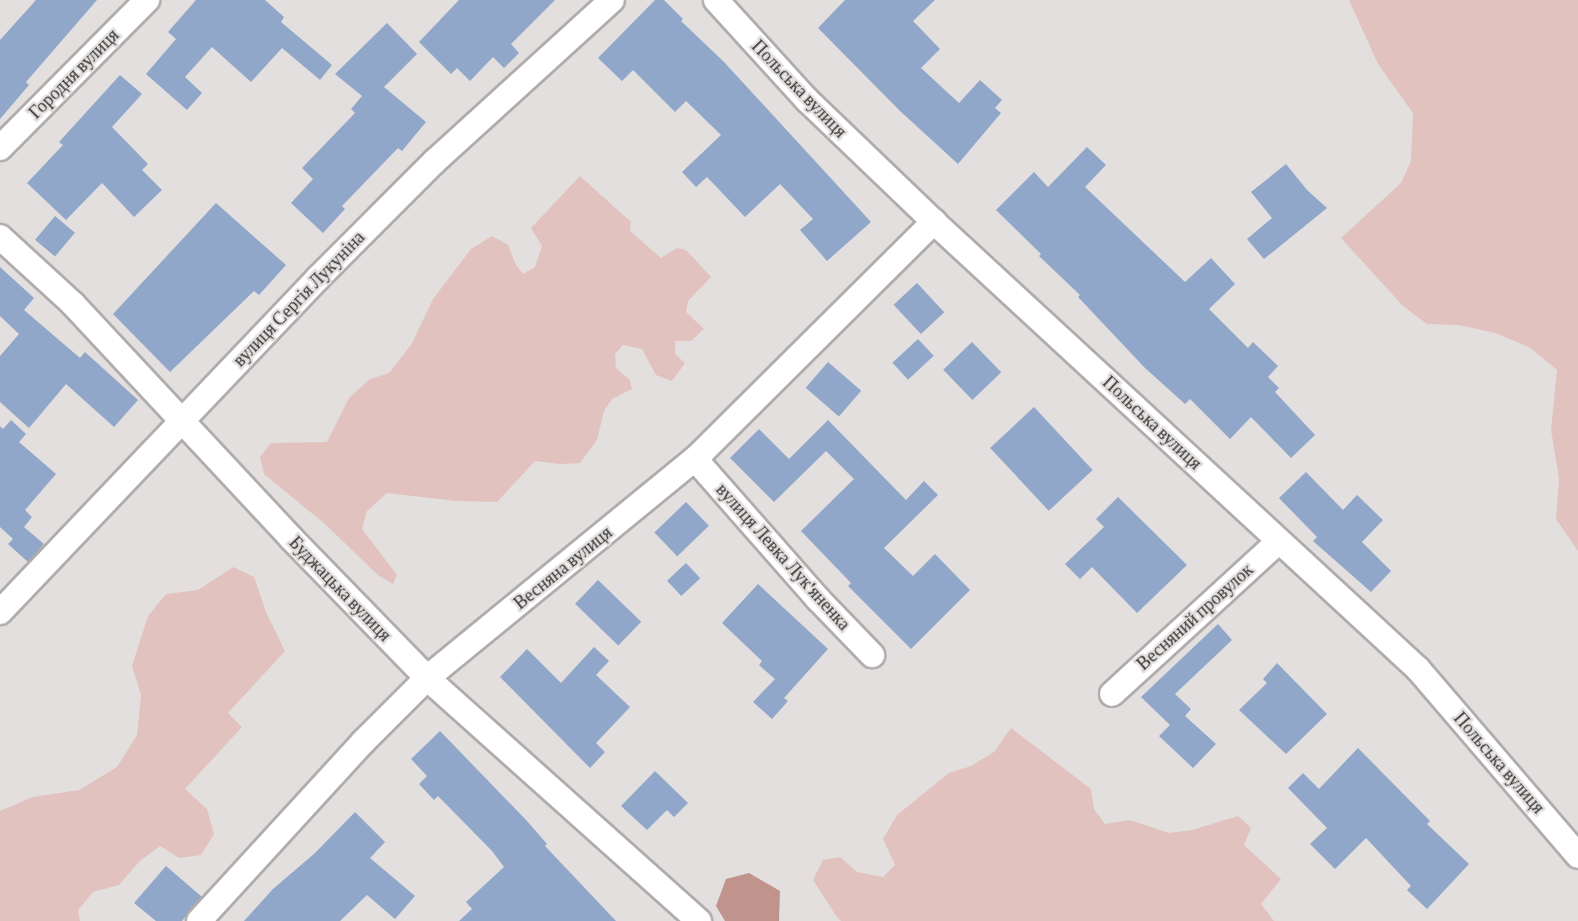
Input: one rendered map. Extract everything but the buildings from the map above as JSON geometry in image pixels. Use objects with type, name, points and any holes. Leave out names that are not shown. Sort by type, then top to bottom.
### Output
[{"type":"street","name":"Городня вулиця","points":[[0,148],[147,0]]},
{"type":"street","name":"вулиця Сергія Лукуніна","points":[[0,612],[318,278],[435,161],[612,0]]},
{"type":"street","name":"Польська вулиця","points":[[716,0],[807,100],[934,222],[1418,669],[1578,856]]},
{"type":"street","name":"Весняна вулиця","points":[[199,921],[363,742],[427,678],[695,459],[934,222]]},
{"type":"street","name":"Буджацька вулиця","points":[[0,237],[73,304],[291,538],[427,678],[699,921]]},
{"type":"street","name":"вулиця Левка Лук'яненка","points":[[695,459],[818,599],[872,655]]},
{"type":"street","name":"Весняний провулок","points":[[1112,694],[1279,541]]},
{"type":"shaded area","points":[[1349,0],[1578,0],[1578,551],[1556,519],[1559,479],[1551,430],[1557,370],[1529,347],[1495,333],[1459,325],[1427,324],[1403,306],[1341,238],[1401,183],[1411,161],[1413,113],[1378,64]]},
{"type":"shaded area","points":[[580,176],[631,222],[630,231],[661,258],[677,248],[686,250],[711,277],[688,301],[686,312],[704,329],[691,341],[675,341],[675,354],[685,363],[672,381],[656,375],[642,349],[623,345],[615,354],[616,368],[630,380],[632,389],[612,399],[604,411],[597,440],[580,463],[560,464],[535,461],[497,502],[456,501],[387,493],[367,511],[362,529],[397,575],[393,584],[379,576],[325,524],[264,474],[260,457],[271,443],[327,442],[349,398],[370,379],[389,373],[411,345],[433,299],[471,249],[492,236],[508,245],[516,265],[523,274],[535,267],[542,246],[531,228]]},
{"type":"shaded area","points":[[233,567],[254,577],[266,612],[285,651],[228,713],[242,727],[185,789],[207,809],[214,834],[201,855],[179,858],[160,846],[140,861],[119,885],[93,892],[78,910],[80,921],[0,921],[0,811],[33,797],[79,790],[117,767],[137,735],[141,695],[132,666],[148,616],[166,594],[198,590]]},
{"type":"shaded area","points":[[1011,728],[1091,789],[1094,809],[1105,824],[1130,820],[1169,833],[1192,830],[1238,816],[1251,828],[1244,845],[1281,879],[1261,904],[1274,921],[841,921],[813,880],[823,860],[840,857],[857,872],[883,877],[895,865],[883,839],[897,815],[949,773],[971,766],[994,752]]},
{"type":"shaded area","points":[[749,873],[780,891],[779,921],[725,921],[716,906],[726,879]]}]
